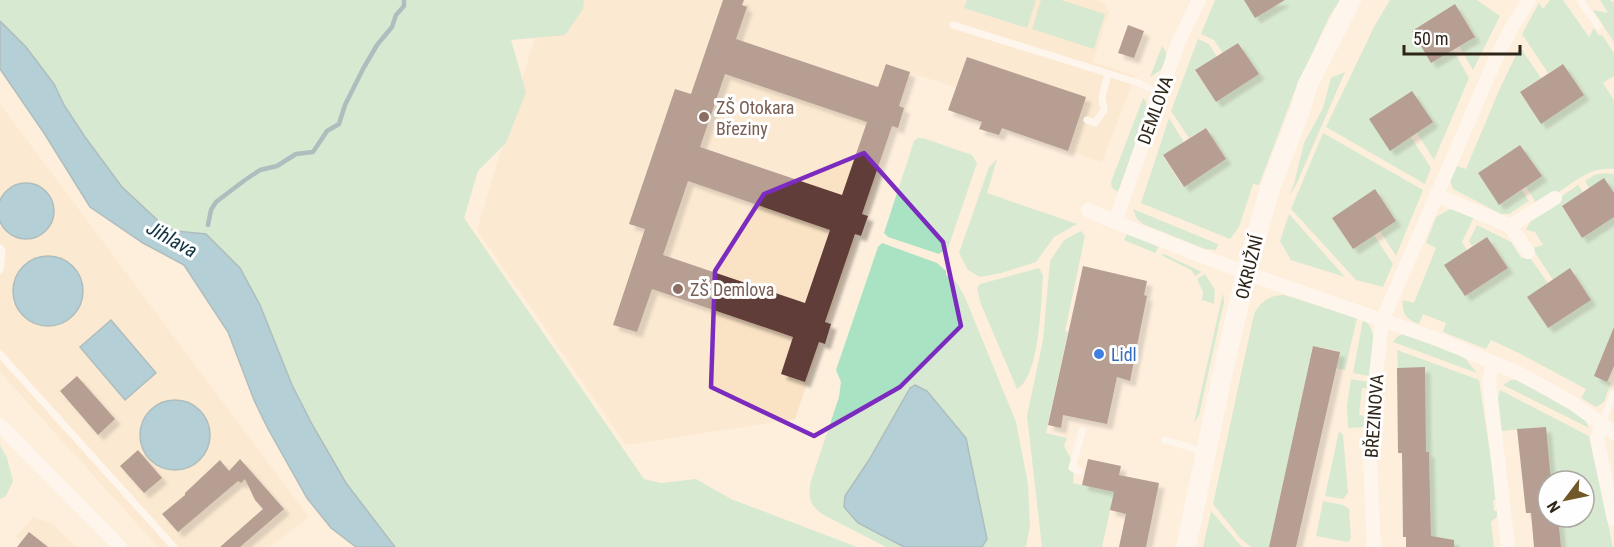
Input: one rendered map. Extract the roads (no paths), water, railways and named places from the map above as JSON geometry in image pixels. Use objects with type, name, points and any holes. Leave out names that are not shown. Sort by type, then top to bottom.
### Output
[{"type":"street","name":"DEMLOVA","points":[[1115,222],[1179,41],[1199,0]]},
{"type":"street","name":"OKRUŽNÍ","points":[[1186,547],[1246,273],[1270,188],[1301,108],[1307,86],[1351,0]]},
{"type":"street","name":"BŘEZINOVA","points":[[1374,547],[1369,439],[1382,321],[1497,56],[1529,0]]},
{"type":"street","points":[[1436,195],[1510,226],[1528,252]]},
{"type":"street","points":[[1510,226],[1555,198]]},
{"type":"street","points":[[1088,210],[1246,273],[1440,340],[1544,387],[1574,404],[1614,433]]},
{"type":"street","points":[[1493,363],[1489,381],[1508,547]]},
{"type":"street","points":[[0,425],[120,547]]},
{"type":"street","points":[[1601,425],[1597,438],[1614,519]]},
{"type":"lane","points":[[1580,0],[1598,26]]},
{"type":"lane","points":[[953,25],[1139,83],[1160,94]]},
{"type":"lane","points":[[1087,120],[1095,123],[1104,110],[1102,97],[1108,74]]},
{"type":"lane","points":[[0,248],[2,250],[0,270]]},
{"type":"lane","points":[[0,354],[174,547]]},
{"type":"lane","points":[[1601,425],[1614,393]]},
{"type":"lane","points":[[1079,471],[1072,468],[1082,431]]},
{"type":"lane","points":[[1165,440],[1206,452]]},
{"type":"water","name":"Jihlava","points":[[0,21],[26,47],[54,84],[64,105],[85,137],[122,187],[165,227],[176,231],[206,234],[240,268],[260,305],[292,385],[313,426],[346,483],[395,547],[356,547],[331,528],[307,498],[254,400],[228,332],[184,265],[143,243],[90,207],[44,133],[0,69]]},
{"type":"water","points":[[20,183],[32,183],[46,191],[54,205],[52,222],[46,231],[32,239],[20,239],[3,227],[-2,217],[-2,205],[10,188]]},
{"type":"water","points":[[55,256],[68,262],[77,271],[81,277],[83,291],[81,305],[73,316],[62,324],[41,326],[23,316],[15,305],[13,284],[23,266],[34,258]]},
{"type":"water","points":[[111,320],[156,373],[125,400],[80,347]]},
{"type":"water","points":[[915,385],[927,391],[966,438],[987,539],[982,547],[904,547],[858,523],[844,507],[845,496],[869,460],[910,388]]},
{"type":"water","points":[[182,400],[195,406],[204,415],[208,421],[210,435],[208,449],[200,460],[189,468],[168,470],[150,460],[142,449],[140,428],[150,410],[161,402]]},
{"type":"waterway","points":[[208,225],[211,210],[216,202],[260,170],[277,166],[296,154],[313,152],[327,131],[339,124],[345,105],[363,69],[377,45],[392,27],[396,15],[404,6],[404,0]]},
{"type":"place","name":"ZŠ Otokara Březiny","points":[[704,117]]},
{"type":"place","name":"ZŠ Demlova","points":[[678,289]]},
{"type":"place","name":"Lidl","points":[[1099,354]]}]
